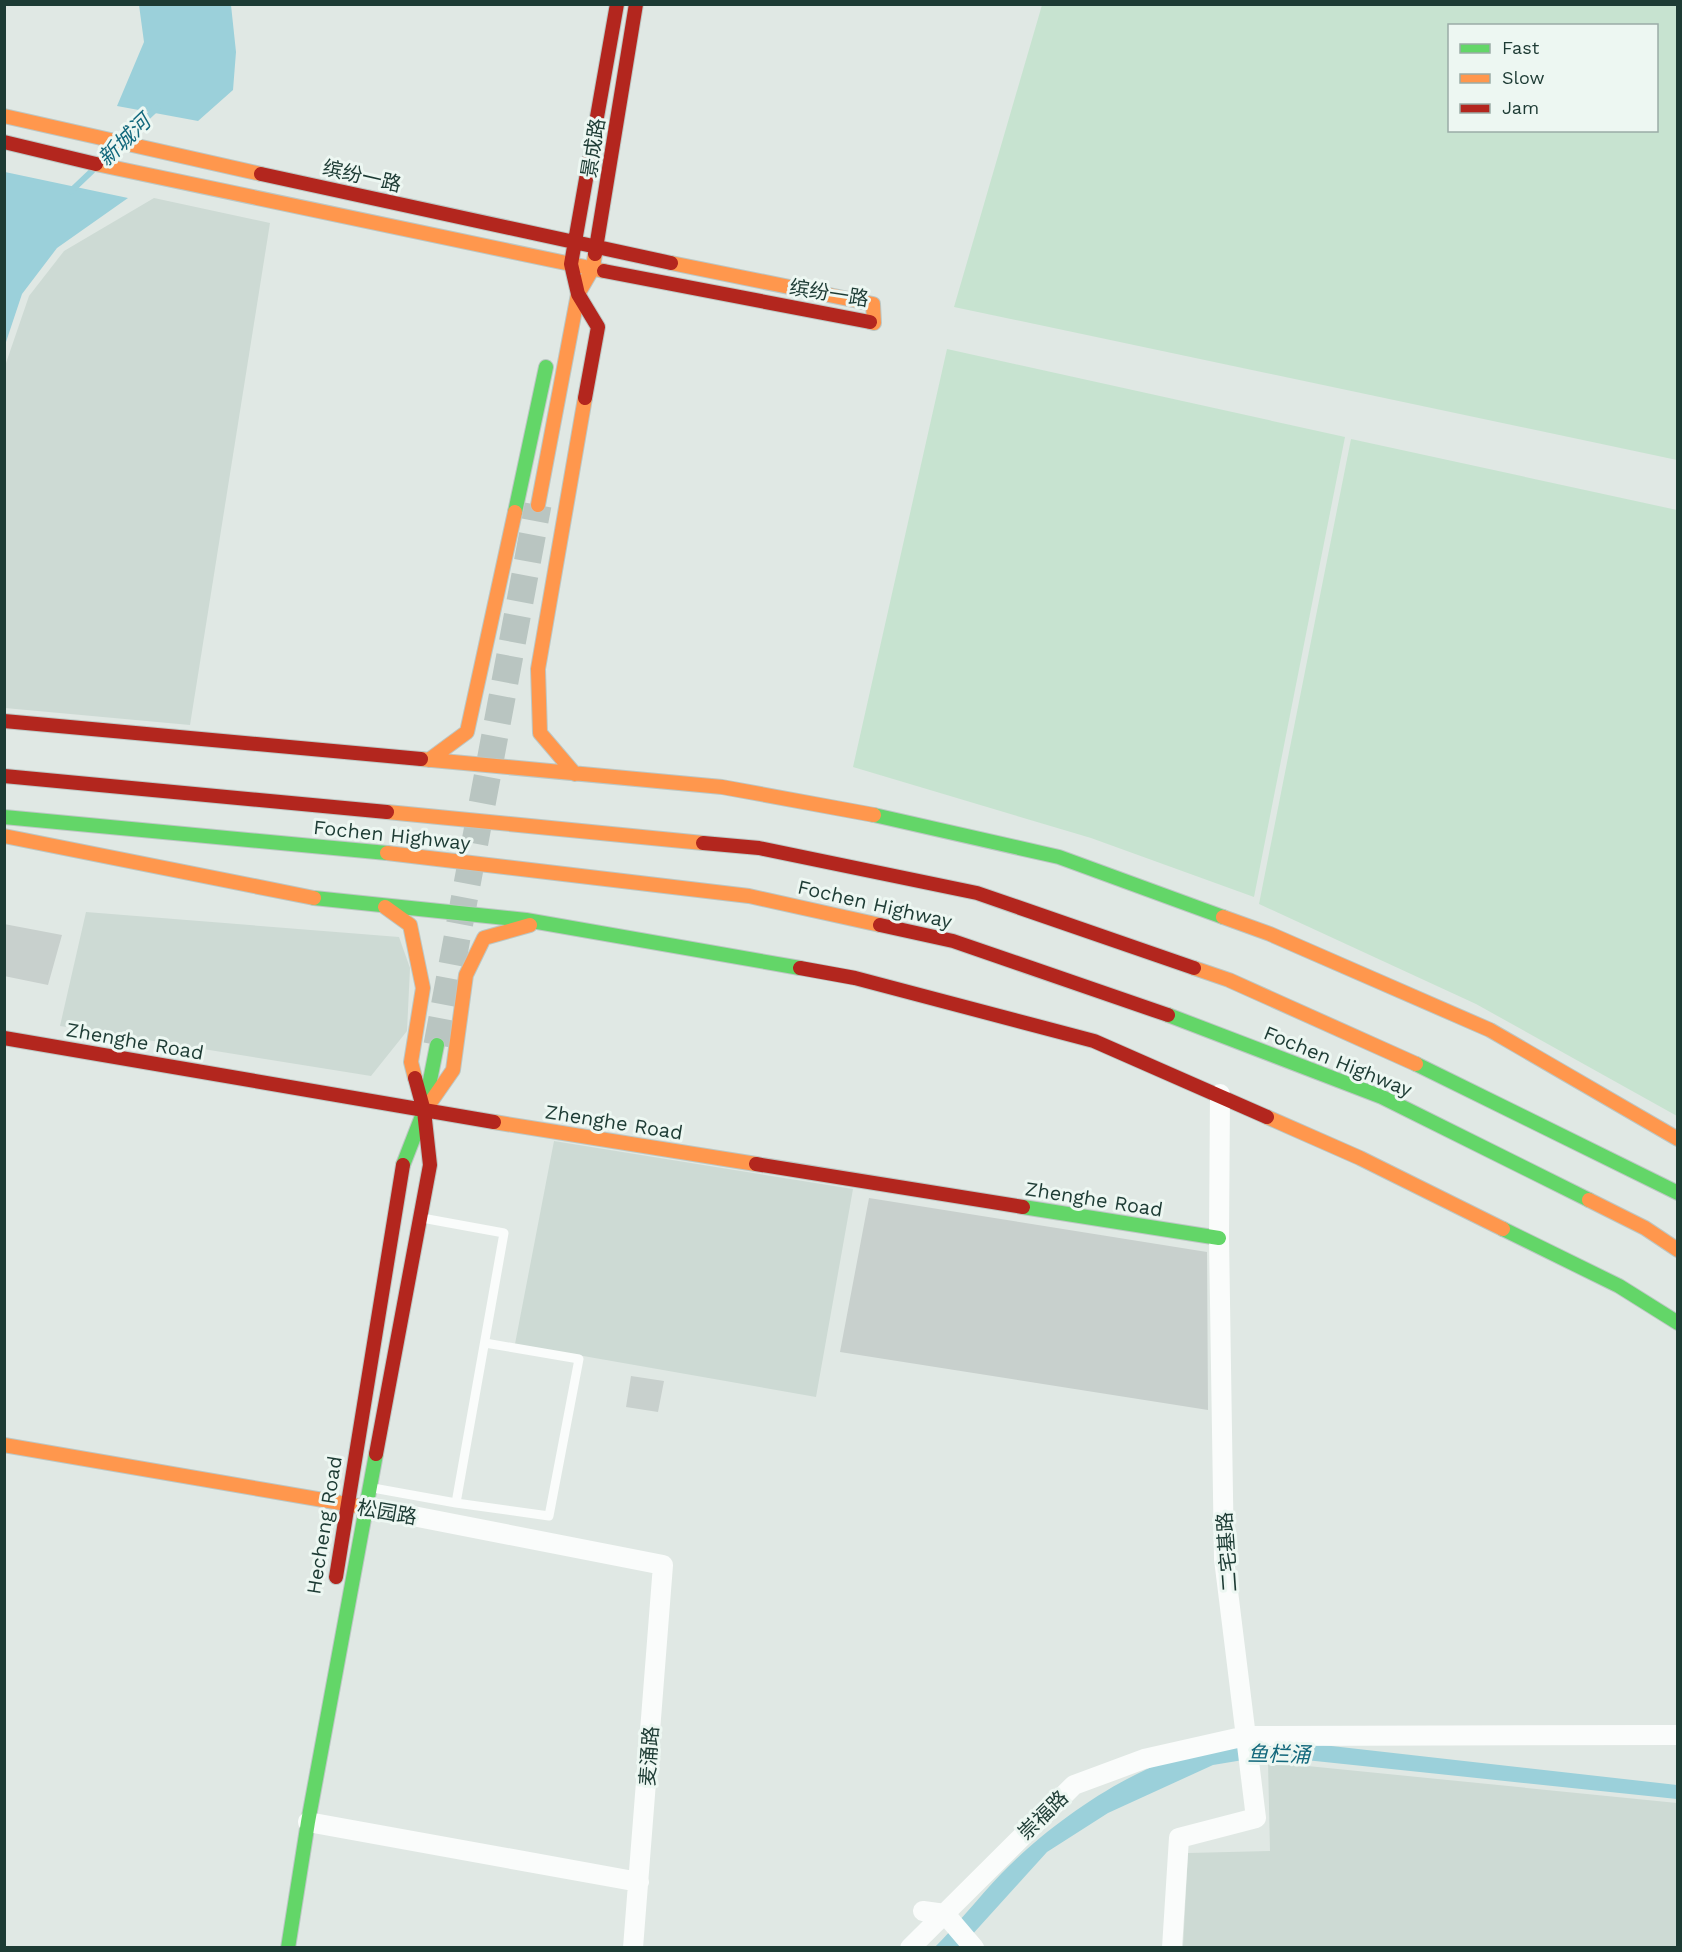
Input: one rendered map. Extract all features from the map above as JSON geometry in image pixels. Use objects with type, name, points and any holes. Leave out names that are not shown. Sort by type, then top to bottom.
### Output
[{"type":"main road","name":"景成路","points":[[578,294],[571,264],[617,4]]},
{"type":"main road","name":"景成路","points":[[538,505],[578,294],[593,268],[636,4]]},
{"type":"main road","name":"缤纷一路","points":[[4,116],[576,244],[873,304],[874,323],[571,264],[165,180],[4,142]]},
{"type":"main road","points":[[556,317],[578,294],[598,327],[538,669],[540,733],[575,774]]},
{"type":"main road","points":[[429,760],[467,732],[549,352]]},
{"type":"main road","points":[[4,721],[722,787],[858,811],[1059,857],[1270,934],[1490,1030],[1677,1138]]},
{"type":"main road","name":"Fochen Highway","points":[[4,776],[759,848],[977,893],[1229,980],[1463,1085],[1677,1193]]},
{"type":"main road","name":"Fochen Highway","points":[[4,817],[398,854],[749,896],[953,941],[1130,1000],[1382,1097],[1645,1228],[1677,1250]]},
{"type":"main road","points":[[4,836],[333,902],[548,924],[855,978],[1094,1041],[1220,1094],[1360,1158],[1619,1286],[1677,1323]]},
{"type":"main road","points":[[386,907],[410,925],[423,988],[411,1062],[424,1111]]},
{"type":"main road","points":[[424,1111],[453,1070],[466,975],[484,938],[502,931],[548,924]]},
{"type":"main road","name":"Zhenghe Road","points":[[4,1038],[424,1111],[1219,1238]]},
{"type":"main road","name":"Hecheng Road","points":[[288,1947],[357,1506],[403,1162],[424,1111],[437,1045]]},
{"type":"main road","name":"Hecheng Road","points":[[334,1586],[357,1506],[370,1488],[430,1165],[424,1111]]},
{"type":"main road","name":"松园路","points":[[4,1445],[357,1506]]},
{"type":"main road","points":[[283,1889],[303,1773]]},
{"type":"street","name":"二宅基路","points":[[1172,1947],[1179,1838],[1256,1818],[1224,1559],[1219,1238],[1220,1094]]},
{"type":"street","name":"松园路","points":[[357,1506],[663,1565]]},
{"type":"street","name":"麦涌路","points":[[633,1947],[663,1565]]},
{"type":"street","name":"崇福路","points":[[910,1947],[947,1916],[1074,1785],[1144,1758],[1246,1736],[1677,1736]]},
{"type":"street","points":[[308,1822],[639,1882]]},
{"type":"street","points":[[923,1911],[947,1916],[974,1947]]},
{"type":"lane","points":[[420,1218],[504,1233],[456,1503]]},
{"type":"lane","points":[[370,1488],[549,1516],[579,1359],[485,1343]]},
{"type":"shaded area","points":[[154,198],[270,223],[190,725],[5,708],[5,366],[29,296],[64,251]]},
{"type":"shaded area","points":[[86,912],[399,937],[410,968],[407,1031],[371,1076],[60,1026]]},
{"type":"shaded area","points":[[554,1141],[853,1189],[816,1397],[515,1344]]},
{"type":"shaded area","points":[[1268,1762],[1677,1803],[1677,1947],[1183,1947],[1188,1853],[1270,1851]]},
{"type":"green space","points":[[1042,5],[1677,5],[1677,460],[954,307]]},
{"type":"green space","points":[[947,349],[1345,437],[1254,897],[1091,838],[853,767]]},
{"type":"green space","points":[[1351,439],[1677,510],[1677,1116],[1476,1004],[1259,904]]},
{"type":"water","points":[[139,5],[231,5],[236,52],[233,90],[198,121],[117,106],[144,42]]},
{"type":"water","points":[[5,172],[128,198],[57,248],[22,294],[5,345]]},
{"type":"water","name":"鱼栏涌","points":[[1305,1743],[1677,1785],[1677,1799],[1267,1756],[1213,1765],[1108,1813],[1047,1852],[961,1947],[934,1948],[993,1883],[1047,1832],[1103,1793],[1133,1776],[1163,1762],[1223,1746]]},
{"type":"building","points":[[4,924],[62,935],[48,985],[4,976]]},
{"type":"building","points":[[869,1198],[1207,1252],[1208,1410],[840,1352]]},
{"type":"building","points":[[631,1376],[664,1381],[658,1412],[626,1407]]},
{"type":"waterway","name":"新城河","points":[[127,136],[157,108]]},
{"type":"waterway","name":"新城河","points":[[71,191],[92,171]]},
{"type":"tunnel","points":[[437,1045],[538,505]]},
{"type":"traffic: fast","points":[[515,512],[546,367]]},
{"type":"traffic: fast","points":[[874,815],[1059,857],[1223,917]]},
{"type":"traffic: fast","points":[[4,817],[387,853]]},
{"type":"traffic: fast","points":[[314,898],[526,920],[800,968]]},
{"type":"traffic: fast","points":[[1168,1015],[1382,1097],[1589,1200]]},
{"type":"traffic: fast","points":[[403,1165],[424,1111],[437,1045]]},
{"type":"traffic: fast","points":[[1416,1064],[1678,1193]]},
{"type":"traffic: fast","points":[[1023,1207],[1219,1238]]},
{"type":"traffic: fast","points":[[1503,1229],[1619,1286],[1678,1323]]},
{"type":"traffic: fast","points":[[288,1948],[308,1822],[376,1454]]},
{"type":"traffic: slow","points":[[4,116],[261,174]]},
{"type":"traffic: slow","points":[[96,164],[604,271]]},
{"type":"traffic: slow","points":[[538,505],[578,294],[593,268],[595,254]]},
{"type":"traffic: slow","points":[[671,263],[873,304],[874,323],[870,322]]},
{"type":"traffic: slow","points":[[575,774],[540,733],[538,669],[585,398]]},
{"type":"traffic: slow","points":[[429,760],[467,732],[515,512]]},
{"type":"traffic: slow","points":[[421,759],[722,787],[874,815]]},
{"type":"traffic: slow","points":[[387,812],[703,843]]},
{"type":"traffic: slow","points":[[4,836],[314,898]]},
{"type":"traffic: slow","points":[[387,853],[749,896],[880,925]]},
{"type":"traffic: slow","points":[[385,907],[410,925],[423,988],[411,1062],[415,1078]]},
{"type":"traffic: slow","points":[[1223,917],[1270,934],[1490,1030],[1678,1139]]},
{"type":"traffic: slow","points":[[430,1103],[453,1070],[466,975],[484,938],[530,925]]},
{"type":"traffic: slow","points":[[1194,968],[1229,980],[1416,1064]]},
{"type":"traffic: slow","points":[[1267,1117],[1360,1158],[1503,1229]]},
{"type":"traffic: slow","points":[[494,1122],[756,1164]]},
{"type":"traffic: slow","points":[[1589,1200],[1645,1228],[1678,1250]]},
{"type":"traffic: slow","points":[[4,1445],[364,1507]]},
{"type":"traffic: jam","points":[[585,398],[598,327],[578,294],[571,264],[617,4]]},
{"type":"traffic: jam","points":[[595,254],[636,4]]},
{"type":"traffic: jam","points":[[4,142],[96,164]]},
{"type":"traffic: jam","points":[[261,174],[671,263]]},
{"type":"traffic: jam","points":[[604,271],[870,322]]},
{"type":"traffic: jam","points":[[4,721],[421,759]]},
{"type":"traffic: jam","points":[[4,776],[387,812]]},
{"type":"traffic: jam","points":[[703,843],[759,848],[977,893],[1194,968]]},
{"type":"traffic: jam","points":[[880,925],[953,941],[1168,1015]]},
{"type":"traffic: jam","points":[[800,968],[855,978],[1094,1041],[1267,1117]]},
{"type":"traffic: jam","points":[[4,1038],[494,1122]]},
{"type":"traffic: jam","points":[[376,1454],[430,1165],[424,1111],[415,1078]]},
{"type":"traffic: jam","points":[[756,1164],[1023,1207]]},
{"type":"traffic: jam","points":[[336,1577],[403,1165]]}]
